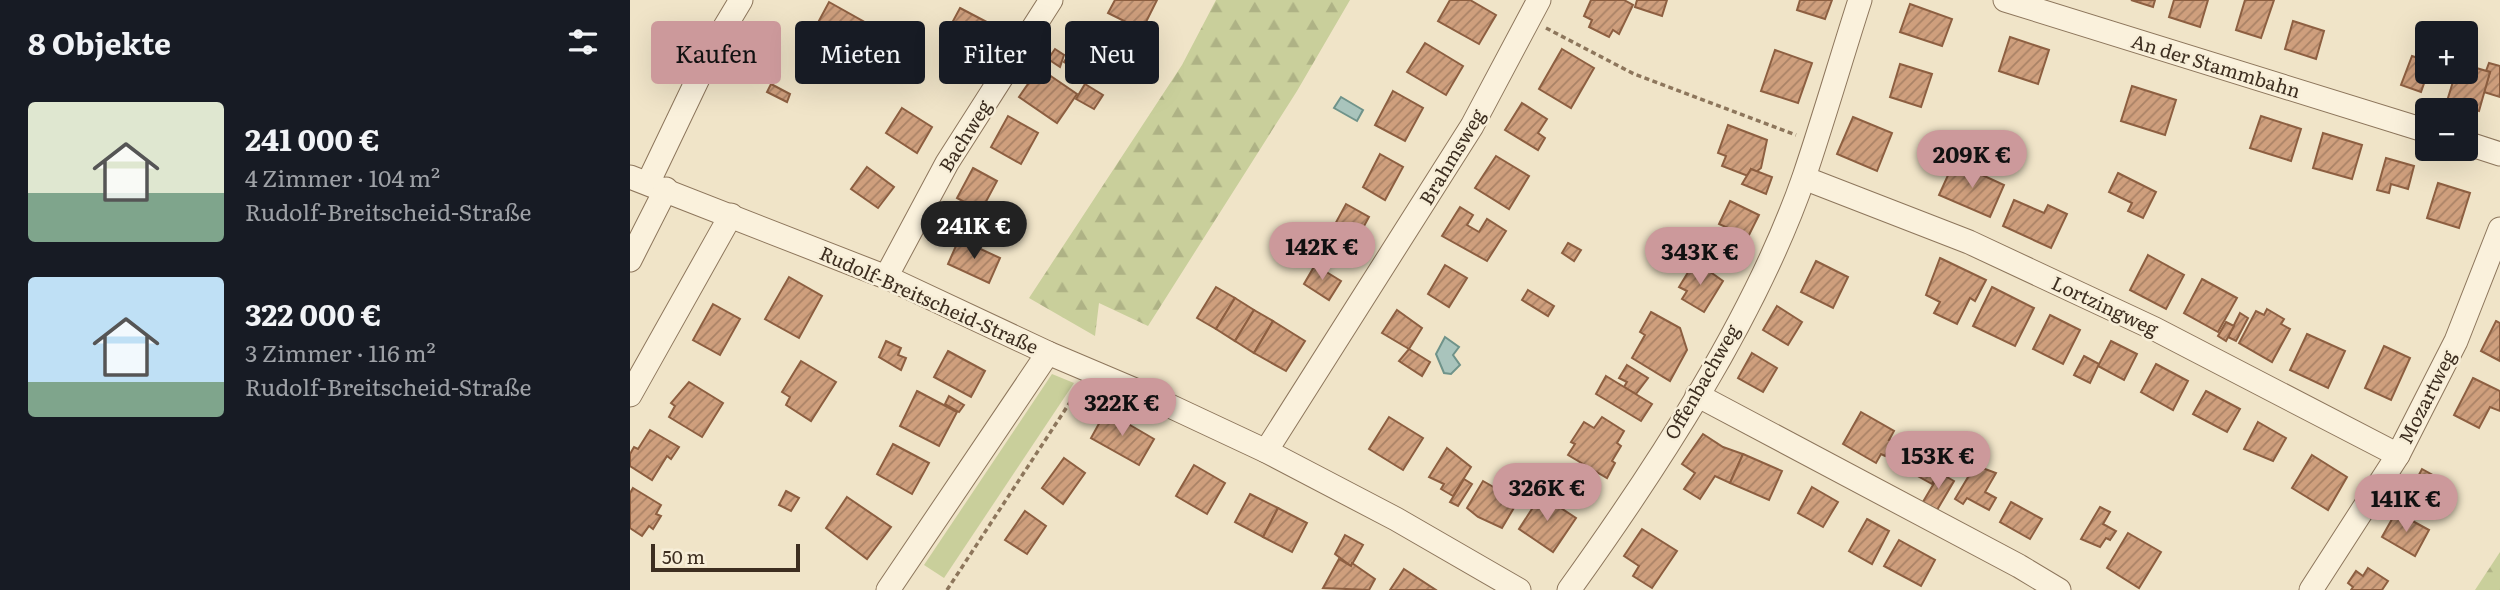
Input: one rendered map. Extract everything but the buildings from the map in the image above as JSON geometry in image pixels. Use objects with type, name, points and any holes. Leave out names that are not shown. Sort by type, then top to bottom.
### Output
[{"type":"street","points":[[630,260],[648,183],[714,45],[741,0]]},
{"type":"street","name":"Bachweg","points":[[886,277],[947,163],[1051,0]]},
{"type":"street","name":"Offenbachweg","points":[[1569,590],[1612,529],[1697,396],[1753,293],[1804,177],[1860,0]]},
{"type":"street","name":"An der Stammbahn","points":[[2005,0],[2415,127]]},
{"type":"street","name":"Brahmsweg","points":[[1266,452],[1472,126],[1534,10]]},
{"type":"street","points":[[2478,147],[2500,154]]},
{"type":"street","name":"Lortzingweg","points":[[1804,177],[1969,242],[2155,329],[2398,455]]},
{"type":"street","name":"Rudolf-Breitscheid-Straße","points":[[648,183],[886,277],[1048,354],[1140,392],[1266,452],[1396,519],[1519,590]]},
{"type":"street","points":[[630,395],[731,215]]},
{"type":"street","name":"Mozartweg","points":[[2311,590],[2398,455],[2456,341],[2500,229]]},
{"type":"street","points":[[897,586],[1048,354]]},
{"type":"street","points":[[1697,396],[2059,590]]},
{"type":"path","points":[[1534,10],[1633,74],[1732,114],[1814,141]]},
{"type":"path","points":[[947,590],[1083,383]]},
{"type":"green space","points":[[1216,0],[1350,0],[1297,91],[1148,326],[1099,303],[1095,336],[1029,298],[1182,65]]},
{"type":"green space","points":[[1052,374],[1074,383],[944,578],[924,565]]},
{"type":"green space","points":[[2500,552],[2500,590],[2475,590]]},
{"type":"water","points":[[1341,97],[1363,110],[1357,121],[1334,108]]},
{"type":"water","points":[[1445,337],[1459,347],[1453,355],[1460,365],[1451,374],[1444,373],[1436,354]]}]
